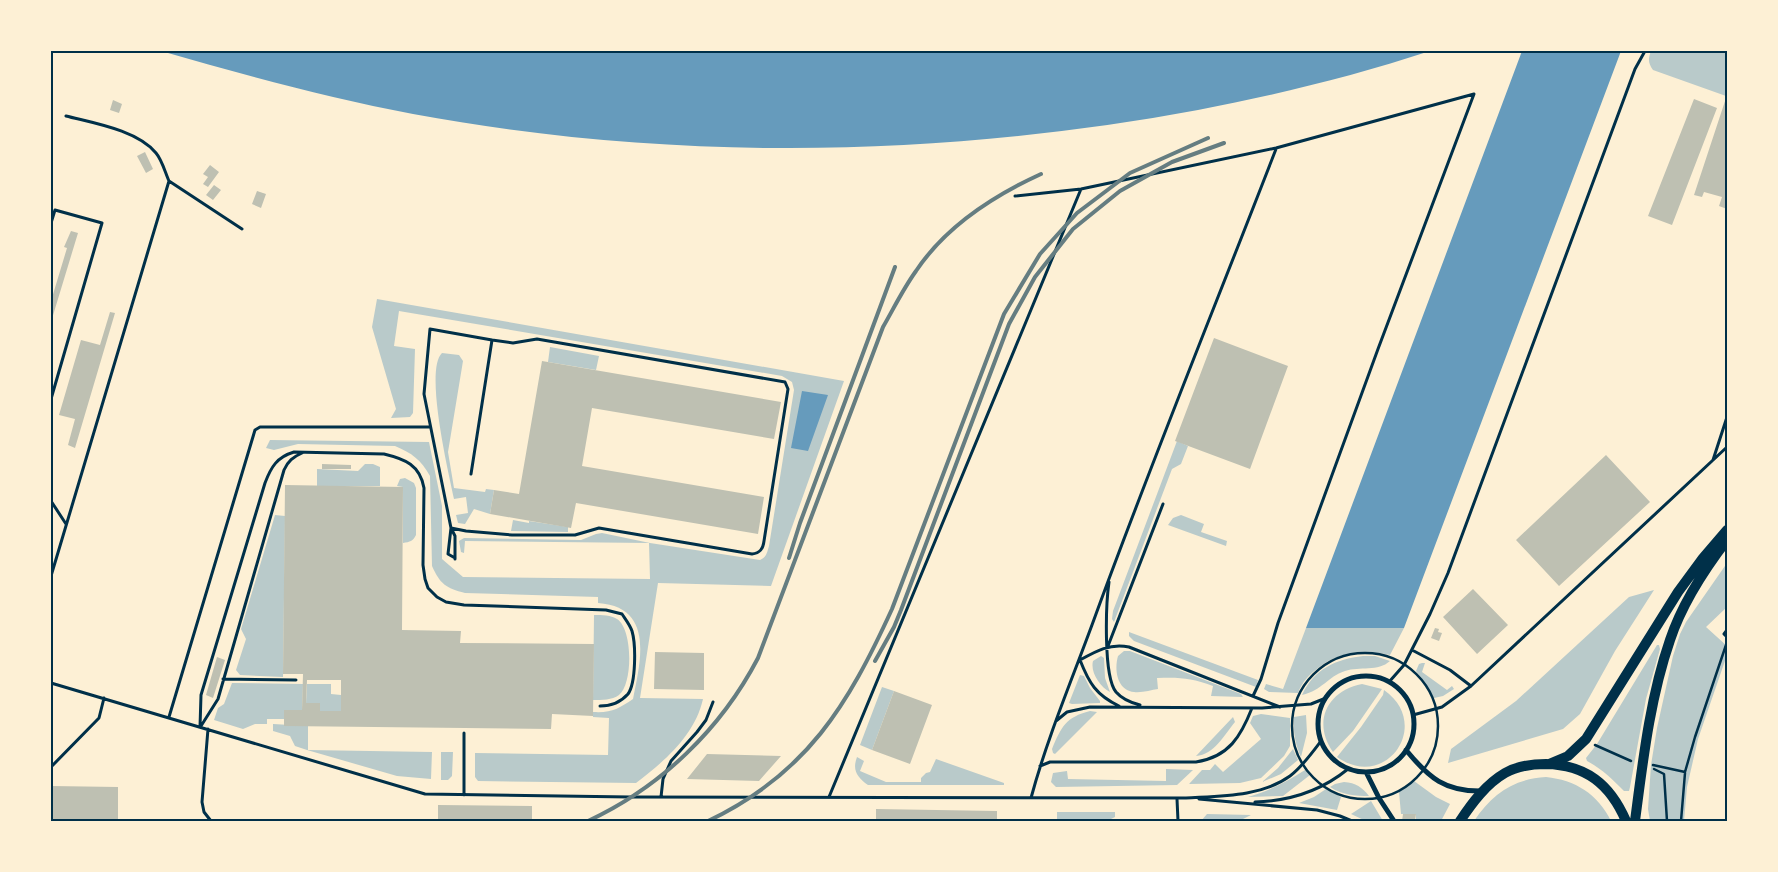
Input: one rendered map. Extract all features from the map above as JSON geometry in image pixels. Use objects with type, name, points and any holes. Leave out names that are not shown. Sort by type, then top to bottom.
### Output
[{"type":"main road","points":[[1549,764],[1568,756],[1586,739],[1673,600],[1703,558],[1727,530]]},
{"type":"main road","points":[[1635,821],[1642,764],[1654,700],[1670,640],[1692,592],[1726,541]]},
{"type":"main road","points":[[1460,821],[1494,780],[1514,769],[1535,764],[1549,764],[1570,767],[1593,777],[1613,797],[1626,821]]},
{"type":"street","points":[[1376,677],[1389,682],[1401,691],[1409,703],[1413,715],[1412,736],[1406,750],[1396,762],[1382,770],[1366,772],[1348,768],[1336,762],[1327,753],[1321,741],[1318,727],[1320,712],[1326,698],[1335,687],[1354,678],[1376,677]]},
{"type":"street","points":[[1406,750],[1423,771],[1434,779],[1451,788],[1483,791]]},
{"type":"street","points":[[1366,772],[1379,798],[1394,821]]},
{"type":"lane","points":[[1389,682],[1404,665],[1448,573],[1635,69],[1645,51]]},
{"type":"lane","points":[[1015,196],[1081,188],[1276,148],[1474,94],[1374,358],[1278,623],[1261,679],[1253,696]]},
{"type":"lane","points":[[66,116],[116,129],[142,141],[156,153],[169,181],[242,229]]},
{"type":"lane","points":[[1031,798],[1056,721],[1110,576],[1276,148]]},
{"type":"lane","points":[[51,576],[169,181]]},
{"type":"lane","points":[[829,797],[1081,188]]},
{"type":"lane","points":[[51,224],[55,210],[102,223],[51,399]]},
{"type":"lane","points":[[451,528],[448,554],[455,559],[455,536],[451,528],[424,394],[430,329],[513,343],[537,339],[781,380],[785,382],[788,389],[764,541],[763,546],[757,553],[752,554],[599,528],[574,535],[512,535],[451,528]]},
{"type":"lane","points":[[471,474],[492,340]]},
{"type":"lane","points":[[1712,461],[1727,417]]},
{"type":"lane","points":[[169,717],[255,430],[260,427],[430,427]]},
{"type":"lane","points":[[1413,715],[1442,707],[1471,686],[1727,447]]},
{"type":"lane","points":[[200,727],[218,699],[284,470],[287,463],[305,452]]},
{"type":"lane","points":[[200,727],[201,695],[270,470],[285,455],[305,452],[384,454],[397,457],[417,470],[422,478],[424,488],[424,578],[428,588],[437,597],[446,602],[464,605],[606,610],[622,614],[632,631],[634,643],[632,680],[629,692],[622,700],[614,704],[600,706]]},
{"type":"lane","points":[[51,501],[66,524]]},
{"type":"lane","points":[[1108,646],[1163,504]]},
{"type":"lane","points":[[1110,576],[1107,599],[1110,675],[1116,692],[1124,699],[1143,706]]},
{"type":"lane","points":[[1080,660],[1108,646],[1119,645],[1129,647],[1280,707]]},
{"type":"lane","points":[[1412,650],[1450,670],[1471,686]]},
{"type":"lane","points":[[1080,660],[1092,686],[1100,694],[1119,706]]},
{"type":"lane","points":[[224,679],[296,680]]},
{"type":"lane","points":[[51,683],[425,794],[1031,798],[1186,798],[1227,796],[1256,791],[1277,784],[1291,775],[1321,741]]},
{"type":"lane","points":[[51,767],[99,718],[104,698]]},
{"type":"lane","points":[[1056,721],[1067,712],[1090,707],[1280,707],[1311,704],[1326,698]]},
{"type":"lane","points":[[661,797],[663,779],[671,761],[706,720],[713,702]]},
{"type":"lane","points":[[1040,766],[1050,762],[1196,762],[1208,760],[1221,754],[1235,741],[1244,728],[1252,708]]},
{"type":"lane","points":[[208,729],[202,802],[204,812],[211,821]]},
{"type":"lane","points":[[464,733],[464,794]]},
{"type":"lane","points":[[1240,802],[1270,802],[1303,795],[1334,780],[1348,768]]},
{"type":"lane","points":[[1178,798],[1178,821]]},
{"type":"lane","points":[[1186,798],[1317,810],[1352,821]]},
{"type":"path","points":[[1681,821],[1685,772],[1726,646],[1726,634]]},
{"type":"path","points":[[1376,654],[1391,658],[1404,665],[1422,680],[1433,699],[1436,709],[1438,726],[1436,742],[1431,757],[1423,771],[1403,788],[1379,798],[1354,798],[1341,795],[1323,785],[1310,774],[1303,763],[1293,742],[1293,718],[1296,706],[1301,692],[1320,669],[1333,661],[1347,656],[1376,654]]},
{"type":"path","points":[[1586,739],[1632,762],[1642,764]]},
{"type":"path","points":[[1667,821],[1664,774],[1656,771],[1651,765],[1685,772]]},
{"type":"shaded area","points":[[1651,51],[1727,51],[1726,96],[1653,70],[1649,61]]},
{"type":"shaded area","points":[[377,299],[844,381],[771,586],[658,583],[640,698],[703,699],[699,712],[686,736],[658,766],[636,783],[478,781],[475,777],[475,753],[608,755],[609,718],[593,717],[593,712],[614,710],[633,699],[639,668],[640,638],[636,625],[628,614],[616,607],[598,603],[598,597],[465,593],[444,584],[432,566],[430,476],[411,454],[395,446],[298,444],[274,450],[266,448],[270,440],[429,442],[442,506],[442,559],[463,577],[650,579],[649,543],[465,541],[464,553],[461,552],[459,541],[464,538],[581,540],[602,533],[650,543],[760,560],[765,556],[769,546],[794,390],[792,382],[782,376],[399,311],[394,346],[415,349],[413,413],[410,417],[391,418],[396,409],[372,327]]},
{"type":"shaded area","points":[[550,347],[599,356],[596,370],[548,362]]},
{"type":"shaded area","points":[[442,353],[459,355],[463,361],[448,452],[454,488],[485,492],[486,489],[494,490],[490,514],[474,509],[465,524],[458,523],[456,515],[468,513],[466,497],[454,499],[439,423],[436,379],[437,363]]},
{"type":"shaded area","points":[[1177,441],[1188,446],[1181,464],[1172,469],[1114,622],[1112,619],[1113,611]]},
{"type":"shaded area","points":[[365,464],[373,464],[380,467],[380,486],[317,486],[317,469],[358,471]]},
{"type":"shaded area","points":[[405,478],[414,483],[416,488],[416,535],[411,541],[403,543],[403,487],[397,486],[400,479]]},
{"type":"shaded area","points":[[275,515],[285,516],[283,677],[240,675],[236,670],[246,639],[241,629]]},
{"type":"shaded area","points":[[1181,515],[1204,524],[1201,532],[1227,541],[1226,546],[1168,525],[1173,518]]},
{"type":"shaded area","points":[[513,520],[568,527],[568,532],[511,531]]},
{"type":"shaded area","points":[[1727,563],[1727,607],[1706,627],[1727,646],[1727,655],[1698,739],[1687,787],[1684,821],[1650,821],[1648,809],[1651,765],[1673,656],[1686,622]]},
{"type":"shaded area","points":[[1654,590],[1615,651],[1580,714],[1563,729],[1448,763],[1451,749],[1516,701],[1629,597]]},
{"type":"shaded area","points":[[594,615],[609,616],[617,619],[626,634],[629,657],[627,680],[624,689],[613,698],[593,700]]},
{"type":"shaded area","points":[[1306,628],[1404,628],[1390,655],[1362,652],[1335,658],[1326,662],[1312,673],[1298,693],[1269,692],[1264,689],[1266,684],[1283,689]]},
{"type":"shaded area","points":[[1129,632],[1258,680],[1256,687],[1134,641],[1129,636]]},
{"type":"shaded area","points":[[1657,645],[1659,645],[1660,649],[1646,699],[1630,787],[1629,791],[1624,791],[1611,778],[1587,761],[1586,758],[1597,744]]},
{"type":"shaded area","points":[[1124,651],[1130,651],[1241,694],[1243,697],[1211,696],[1213,686],[1179,678],[1157,678],[1158,689],[1140,692],[1128,690],[1120,683],[1116,667],[1118,656]]},
{"type":"shaded area","points":[[1101,656],[1104,658],[1105,678],[1110,692],[1099,683],[1093,670],[1093,661]]},
{"type":"shaded area","points":[[1363,656],[1375,656],[1390,661],[1374,668],[1345,671],[1315,690],[1302,695],[1319,672],[1335,663]]},
{"type":"shaded area","points":[[1425,663],[1422,672],[1447,690],[1452,686],[1454,689],[1443,696],[1434,698],[1416,671],[1419,664]]},
{"type":"shaded area","points":[[1080,675],[1084,676],[1100,703],[1069,703]]},
{"type":"shaded area","points":[[232,683],[303,684],[302,710],[284,719],[267,719],[267,724],[255,724],[243,729],[214,720],[218,708],[224,704]]},
{"type":"shaded area","points":[[307,684],[331,684],[331,694],[341,695],[341,711],[320,711],[320,703],[306,703]]},
{"type":"shaded area","points":[[1362,684],[1382,689],[1353,731],[1333,752],[1324,730],[1326,709],[1340,693]]},
{"type":"shaded area","points":[[882,687],[894,691],[872,750],[860,745]]},
{"type":"shaded area","points":[[1384,690],[1398,704],[1404,720],[1404,735],[1397,749],[1386,760],[1372,766],[1355,766],[1337,757],[1361,727],[1383,695]]},
{"type":"shaded area","points":[[1090,711],[1097,712],[1055,754],[1053,753],[1052,749],[1055,741],[1065,724],[1075,716]]},
{"type":"shaded area","points":[[1261,714],[1290,718],[1290,746],[1284,756],[1261,778],[1240,783],[1189,784],[1202,770],[1210,770],[1215,764],[1223,772],[1261,739],[1250,723],[1253,716]]},
{"type":"shaded area","points":[[1306,715],[1307,733],[1301,757],[1295,737],[1294,717]]},
{"type":"shaded area","points":[[1233,717],[1235,722],[1218,744],[1208,752],[1196,756]]},
{"type":"shaded area","points":[[273,724],[308,726],[308,750],[432,752],[431,779],[397,776],[307,750],[295,746],[290,736],[273,731]]},
{"type":"shaded area","points":[[1293,749],[1298,760],[1281,774],[1262,782],[1278,768]]},
{"type":"shaded area","points":[[441,752],[453,752],[452,776],[448,780],[441,780]]},
{"type":"shaded area","points":[[857,757],[864,761],[860,771],[886,782],[921,782],[921,778],[930,772],[936,759],[1004,783],[1004,785],[868,785],[856,773]]},
{"type":"shaded area","points":[[1166,769],[1193,770],[1177,785],[1056,787],[1051,782],[1053,773],[1067,771],[1068,779],[1166,781]]},
{"type":"shaded area","points":[[1305,770],[1310,775],[1283,796],[1248,797],[1277,786]]},
{"type":"shaded area","points":[[1546,777],[1567,781],[1584,790],[1606,811],[1611,821],[1474,821],[1488,803],[1504,790],[1523,781]]},
{"type":"shaded area","points":[[1414,781],[1436,797],[1450,804],[1441,821],[1416,821],[1416,814],[1401,814],[1399,792]]},
{"type":"shaded area","points":[[1344,782],[1358,786],[1369,796],[1339,792],[1330,787]]},
{"type":"shaded area","points":[[1326,789],[1341,797],[1337,810],[1299,803],[1314,797]]},
{"type":"shaded area","points":[[1371,801],[1383,821],[1366,821],[1351,814]]},
{"type":"shaded area","points":[[1057,812],[1115,812],[1115,817],[1107,821],[1057,821]]},
{"type":"shaded area","points":[[1207,814],[1251,815],[1239,821],[1201,821]]},
{"type":"water","points":[[161,51],[1430,51],[1344,77],[1256,98],[1101,126],[1003,138],[904,145],[806,148],[707,146],[608,140],[510,130],[349,101]]},
{"type":"water","points":[[1522,51],[1621,51],[1404,628],[1306,628]]},
{"type":"water","points":[[802,391],[828,395],[808,451],[791,448]]},
{"type":"building","points":[[1727,95],[1727,209],[1719,206],[1722,197],[1704,192],[1702,197],[1694,195]]},
{"type":"building","points":[[1694,99],[1717,108],[1672,225],[1648,216]]},
{"type":"building","points":[[113,100],[122,104],[119,113],[110,110]]},
{"type":"building","points":[[145,152],[153,169],[146,173],[137,156]]},
{"type":"building","points":[[210,165],[219,172],[208,187],[203,184],[208,177],[203,174]]},
{"type":"building","points":[[214,185],[221,190],[213,200],[206,195]]},
{"type":"building","points":[[257,191],[266,194],[261,208],[252,204]]},
{"type":"building","points":[[71,231],[78,233],[51,322],[51,301],[67,248],[64,247]]},
{"type":"building","points":[[110,312],[115,313],[75,448],[68,445],[75,419],[59,415],[81,340],[100,345]]},
{"type":"building","points":[[1214,338],[1288,366],[1250,469],[1175,441]]},
{"type":"building","points":[[542,361],[781,402],[774,439],[592,408],[582,466],[764,497],[758,534],[576,503],[571,528],[490,514],[494,490],[519,494]]},
{"type":"building","points":[[1606,455],[1650,502],[1559,586],[1516,540]]},
{"type":"building","points":[[322,464],[351,465],[351,469],[322,469]]},
{"type":"building","points":[[285,485],[403,487],[402,630],[461,631],[460,643],[594,644],[593,716],[552,714],[551,729],[284,726],[284,710],[302,710],[303,674],[283,674]],"holes":[[[307,680],[341,680],[341,711],[320,711],[320,703],[306,703]]]},
{"type":"building","points":[[1473,589],[1508,625],[1477,654],[1443,617]]},
{"type":"building","points":[[1435,628],[1439,629],[1438,632],[1442,633],[1439,641],[1431,638]]},
{"type":"building","points":[[655,652],[704,653],[704,690],[654,689]]},
{"type":"building","points":[[217,657],[225,660],[213,698],[206,695]]},
{"type":"building","points":[[894,691],[932,705],[910,764],[872,750]]},
{"type":"building","points":[[707,754],[781,756],[759,781],[687,779]]},
{"type":"building","points":[[51,786],[118,787],[118,821],[51,821]]},
{"type":"building","points":[[438,805],[532,806],[532,821],[438,821]]},
{"type":"building","points":[[876,809],[997,811],[997,821],[876,821]]},
{"type":"building","points":[[1403,814],[1416,814],[1415,821],[1402,821]]},
{"type":"railway","points":[[708,821],[743,802],[772,782],[798,759],[841,706],[859,676],[892,609],[1004,314],[1040,254],[1077,213],[1130,173],[1208,138]]},
{"type":"railway","points":[[875,661],[901,610],[1009,324],[1035,277],[1073,229],[1120,191],[1172,162],[1224,143]]},
{"type":"railway","points":[[588,821],[615,807],[664,773],[707,732],[726,709],[758,658],[883,327],[911,278],[928,255],[956,226],[988,202],[1041,174]]},
{"type":"railway","points":[[789,558],[800,523],[895,267]]}]
